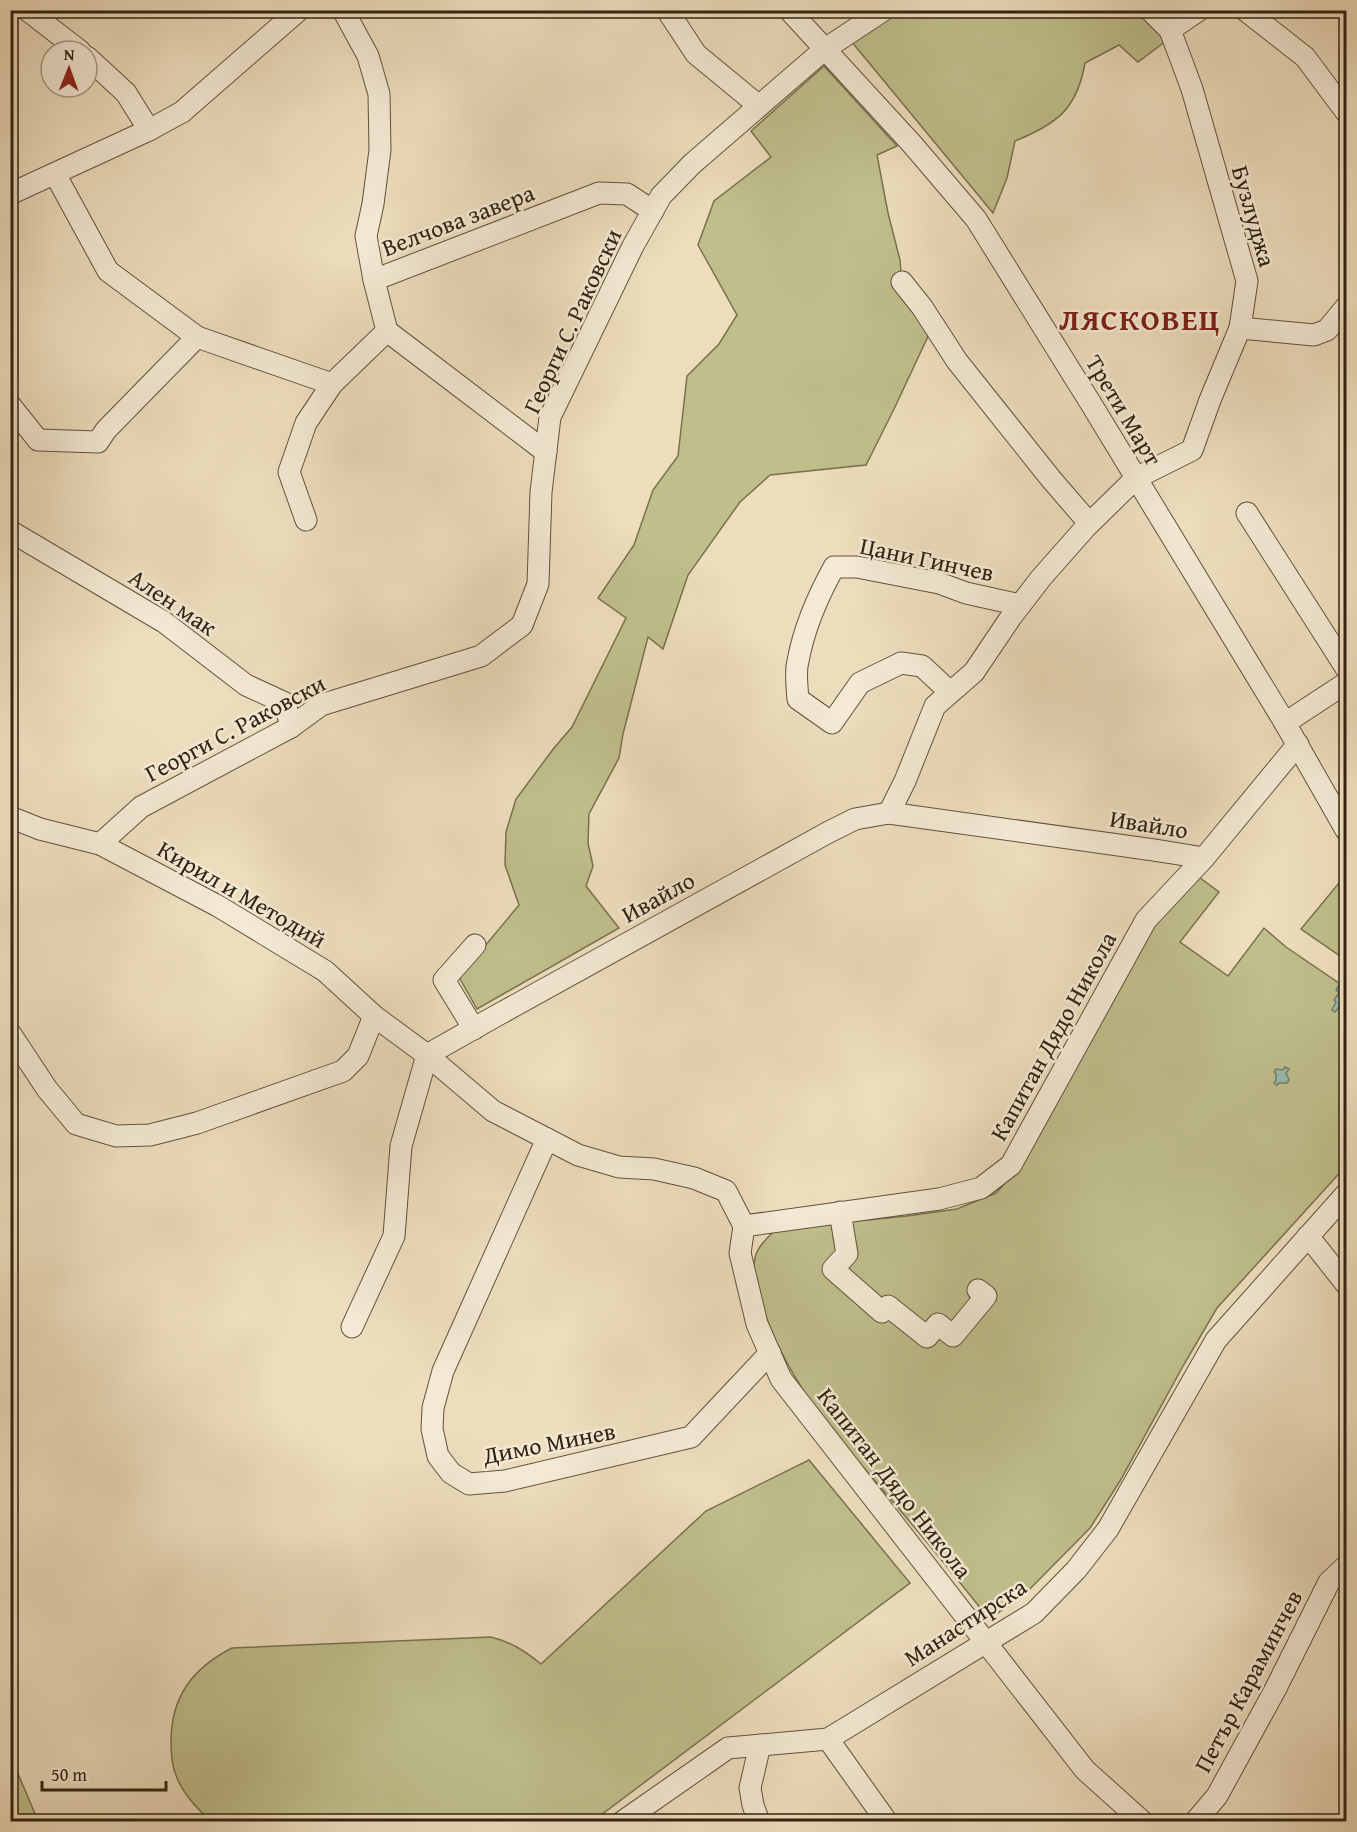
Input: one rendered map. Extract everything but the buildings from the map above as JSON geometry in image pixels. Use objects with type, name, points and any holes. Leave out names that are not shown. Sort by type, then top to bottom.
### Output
[{"type":"street","points":[[27,10],[64,39]]},
{"type":"street","points":[[10,194],[182,112],[299,10]]},
{"type":"street","name":"Велчова завера","points":[[343,10],[368,56],[379,94],[380,150],[366,236],[374,280],[599,193],[627,194],[653,211]]},
{"type":"street","points":[[667,10],[696,54],[759,106]]},
{"type":"street","name":"Трети Март","points":[[789,10],[912,144],[976,219],[1298,744],[1347,830]]},
{"type":"street","name":"Георги С. Раковски","points":[[100,844],[141,807],[291,728],[321,705],[481,656],[522,624],[538,584],[541,492],[550,417],[633,246],[661,196],[692,164],[825,49],[884,10]]},
{"type":"street","name":"Бузлуджа","points":[[1136,478],[1192,450],[1240,328],[1247,281],[1192,89],[1170,30],[1150,10]]},
{"type":"street","points":[[1170,30],[1199,10]]},
{"type":"street","points":[[1245,10],[1305,57],[1347,112]]},
{"type":"street","points":[[99,68],[126,93],[149,129]]},
{"type":"street","points":[[55,174],[108,271],[197,338],[332,384]]},
{"type":"street","points":[[374,280],[387,331],[546,452]]},
{"type":"street","points":[[902,282],[922,307],[957,361],[1089,523]]},
{"type":"street","points":[[1240,328],[1314,335],[1327,330],[1347,308]]},
{"type":"street","points":[[306,520],[289,472],[306,423],[332,384],[387,331]]},
{"type":"street","points":[[10,405],[38,440],[98,442],[106,430],[197,338]]},
{"type":"street","name":"Цани Гинчев","points":[[889,813],[905,781],[935,706],[974,672],[1041,578],[1089,523],[1136,478]]},
{"type":"street","points":[[1247,513],[1347,668]]},
{"type":"street","name":"Ален мак","points":[[10,531],[164,622],[246,685],[285,703],[291,728]]},
{"type":"street","name":"Цани Гинчев","points":[[950,692],[922,666],[901,663],[860,683],[832,723],[798,699],[797,663],[823,587],[834,567],[857,567],[939,583],[966,594],[1020,605]]},
{"type":"street","points":[[1285,723],[1347,683]]},
{"type":"street","name":"Капитан Дядо Никола","points":[[1143,1821],[1085,1770],[781,1379],[757,1324],[740,1253],[744,1226],[939,1199],[981,1188],[1011,1165],[1146,920],[1204,858],[1298,744]]},
{"type":"street","name":"Ивайло","points":[[427,1056],[855,819],[889,813],[1204,858]]},
{"type":"street","name":"Кирил и Методий","points":[[11,817],[40,829],[100,844],[218,906],[325,972],[374,1016],[427,1056]]},
{"type":"street","points":[[474,1029],[444,980],[475,945]]},
{"type":"street","points":[[10,1033],[47,1089],[76,1124],[116,1136],[150,1135],[197,1123],[343,1071],[358,1056],[374,1016]]},
{"type":"street","points":[[352,1327],[394,1236],[401,1146],[427,1056],[493,1111],[578,1155],[619,1167],[654,1169],[694,1178],[726,1191],[744,1226]]},
{"type":"street","name":"Димо Минев","points":[[547,1139],[443,1371],[433,1408],[432,1429],[438,1456],[451,1473],[469,1484],[505,1481],[691,1437],[770,1353]]},
{"type":"street","name":"Манастирска","points":[[622,1821],[728,1748],[828,1738],[1034,1613],[1076,1570],[1108,1529],[1216,1340],[1347,1194]]},
{"type":"street","points":[[840,1212],[847,1254],[833,1269],[882,1312],[888,1306],[927,1337],[938,1323],[953,1336],[986,1296],[978,1290]]},
{"type":"street","points":[[1308,1236],[1347,1284]]},
{"type":"street","name":"Петър Караминчев","points":[[1195,1821],[1222,1786],[1275,1690],[1329,1582],[1347,1566]]},
{"type":"street","points":[[828,1738],[887,1821]]},
{"type":"street","points":[[759,1821],[750,1788],[760,1745]]},
{"type":"green space","points":[[1142,10],[1170,38],[1138,62],[1119,45],[1085,63],[1077,92],[1063,113],[1043,128],[1015,141],[1007,178],[993,213],[846,35],[884,11]]},
{"type":"green space","points":[[824,66],[897,146],[877,155],[900,260],[902,286],[930,332],[866,465],[770,475],[740,502],[688,575],[663,649],[648,637],[619,758],[589,814],[588,843],[593,866],[586,886],[619,928],[477,1009],[459,977],[519,905],[505,865],[506,832],[516,799],[572,727],[626,618],[598,598],[634,545],[653,490],[678,456],[687,376],[719,344],[737,315],[698,245],[714,201],[771,157],[751,131]]},
{"type":"green space","points":[[1192,872],[1219,892],[1180,942],[1228,976],[1264,928],[1286,947],[1346,988],[1346,1166],[1217,1308],[1120,1481],[1090,1528],[1024,1595],[989,1619],[848,1450],[795,1377],[768,1323],[756,1281],[754,1267],[756,1254],[760,1246],[776,1229],[957,1209],[996,1193],[1015,1172],[1146,920]]},
{"type":"green space","points":[[1343,878],[1346,881],[1346,960],[1301,929]]},
{"type":"green space","points":[[809,1460],[910,1583],[593,1821],[210,1821],[183,1790],[175,1774],[172,1756],[172,1726],[175,1711],[180,1697],[196,1674],[232,1648],[491,1637],[517,1648],[541,1664],[706,1511]]},
{"type":"green space","points":[[11,1757],[38,1821],[11,1821]]},
{"type":"water","points":[[1346,978],[1346,999],[1335,1012],[1332,1010],[1336,1002],[1334,1000],[1339,993],[1336,990]]},
{"type":"water","points":[[1285,1067],[1289,1069],[1286,1073],[1289,1080],[1287,1083],[1277,1085],[1274,1083],[1276,1074],[1274,1072],[1276,1069],[1283,1070]]},
{"type":"district","name":"ЛЯСКОВЕЦ","points":[[1140,319]]}]
